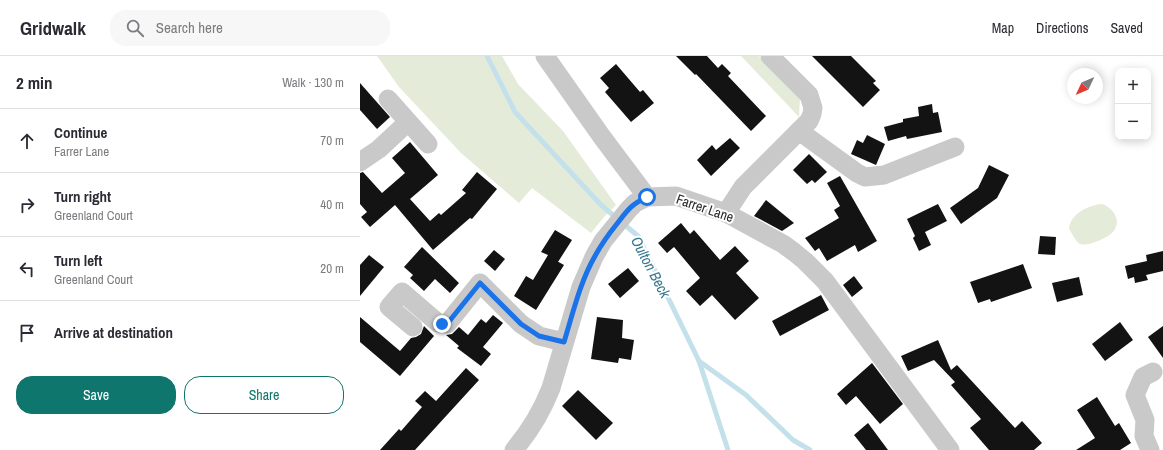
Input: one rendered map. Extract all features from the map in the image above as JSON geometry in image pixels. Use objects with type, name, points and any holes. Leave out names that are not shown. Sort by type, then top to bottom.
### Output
[{"type":"street","points":[[514,450],[531,428],[551,388],[564,342],[594,257],[610,233],[629,209],[647,197],[585,114],[545,56]]},
{"type":"street","points":[[726,213],[743,187],[800,132],[809,121],[812,114],[812,101],[808,95],[770,56]]},
{"type":"street","points":[[388,99],[428,144]]},
{"type":"street","points":[[360,162],[379,149],[408,122]]},
{"type":"street","points":[[800,132],[857,173],[866,177],[884,175],[955,147]]},
{"type":"street","name":"Farrer Lane","points":[[647,197],[676,196],[726,213],[783,244],[800,257],[816,271],[844,306],[950,450]]},
{"type":"street","points":[[413,327],[389,307],[402,292],[438,323],[447,324],[480,283],[521,324],[539,336],[564,342]]},
{"type":"street","points":[[1150,450],[1144,436],[1145,420],[1135,395],[1143,377],[1153,372]]},
{"type":"green space","points":[[377,56],[502,56],[518,84],[563,131],[616,205],[591,233],[532,188],[519,203],[461,153],[399,87]]},
{"type":"green space","points":[[741,56],[759,56],[800,98],[799,117]]},
{"type":"green space","points":[[1102,204],[1110,209],[1116,216],[1117,224],[1115,229],[1109,235],[1092,243],[1083,245],[1078,243],[1069,229],[1073,219],[1086,208]]},
{"type":"building","points":[[676,56],[707,56],[718,68],[722,64],[731,73],[728,76],[766,116],[751,131],[696,74],[695,75]]},
{"type":"building","points":[[812,56],[851,56],[876,81],[873,83],[880,90],[863,107]]},
{"type":"building","points":[[616,64],[640,92],[643,90],[654,103],[631,122],[605,92],[609,88],[600,78]]},
{"type":"building","points":[[360,83],[390,117],[377,129],[360,110]]},
{"type":"building","points":[[932,104],[933,113],[938,112],[942,132],[907,139],[906,136],[888,141],[884,127],[903,122],[903,119],[919,116],[918,107]]},
{"type":"building","points":[[867,135],[885,144],[876,165],[851,154],[857,140],[863,143]]},
{"type":"building","points":[[730,138],[740,148],[711,176],[697,160],[712,145],[716,150]]},
{"type":"building","points":[[410,142],[438,175],[410,199],[430,221],[439,213],[441,215],[466,193],[462,190],[477,172],[497,189],[472,219],[470,218],[433,250],[395,205],[370,227],[361,217],[367,212],[360,204],[360,173],[363,172],[382,193],[405,173],[392,158]]},
{"type":"building","points":[[809,154],[827,172],[815,183],[812,180],[807,184],[793,170]]},
{"type":"building","points":[[989,165],[1009,175],[997,198],[961,224],[950,208],[978,188]]},
{"type":"building","points":[[840,176],[877,241],[858,252],[855,245],[827,261],[819,248],[815,251],[805,238],[839,218],[834,210],[840,206],[827,183]]},
{"type":"building","points":[[766,200],[794,223],[782,231],[754,216]]},
{"type":"building","points":[[938,204],[947,221],[925,232],[931,245],[919,251],[913,238],[915,236],[907,219]]},
{"type":"building","points":[[681,223],[690,234],[694,230],[720,260],[735,246],[749,261],[736,273],[759,298],[735,320],[712,295],[700,306],[686,291],[700,278],[674,247],[667,253],[658,243]]},
{"type":"building","points":[[555,230],[572,240],[558,262],[564,265],[536,310],[514,296],[526,276],[533,280],[548,255],[541,252]]},
{"type":"building","points":[[1040,236],[1056,237],[1055,255],[1038,254]]},
{"type":"building","points":[[422,247],[459,283],[450,293],[435,279],[424,291],[410,278],[413,275],[404,267]]},
{"type":"building","points":[[494,250],[505,259],[495,271],[484,261]]},
{"type":"building","points":[[1163,251],[1163,271],[1146,275],[1148,280],[1135,283],[1134,277],[1128,279],[1125,266],[1147,261],[1146,255]]},
{"type":"building","points":[[369,255],[384,267],[360,296],[360,265]]},
{"type":"building","points":[[1023,264],[1032,288],[991,302],[990,299],[978,303],[970,282]]},
{"type":"building","points":[[628,268],[639,281],[620,298],[608,284]]},
{"type":"building","points":[[854,276],[863,288],[852,297],[843,285]]},
{"type":"building","points":[[1079,277],[1083,295],[1057,302],[1052,283]]},
{"type":"building","points":[[821,295],[829,310],[780,336],[772,321]]},
{"type":"building","points":[[493,315],[503,323],[483,347],[491,354],[481,366],[457,348],[459,346],[446,335],[452,334],[459,327],[468,335],[481,319],[486,323]]},
{"type":"building","points":[[360,317],[400,351],[411,338],[421,334],[424,326],[434,336],[400,376],[360,342]]},
{"type":"building","points":[[597,317],[623,320],[622,338],[634,340],[631,360],[619,358],[618,363],[591,359]]},
{"type":"building","points":[[1120,322],[1133,340],[1105,361],[1092,344]]},
{"type":"building","points":[[1163,326],[1163,358],[1148,337]]},
{"type":"building","points":[[938,340],[951,370],[957,365],[1015,428],[1022,421],[1042,443],[1034,450],[989,450],[970,428],[981,419],[951,385],[955,382],[934,360],[908,371],[901,356]]},
{"type":"building","points":[[872,363],[903,404],[880,424],[856,396],[846,405],[837,394]]},
{"type":"building","points":[[466,368],[479,380],[415,450],[380,450],[399,429],[401,431],[422,407],[415,401],[425,391],[436,401]]},
{"type":"building","points":[[578,390],[613,423],[596,440],[562,406]]},
{"type":"building","points":[[1097,397],[1115,426],[1119,423],[1131,443],[1120,450],[1076,450],[1095,438],[1077,410]]},
{"type":"building","points":[[868,423],[888,450],[866,450],[854,435]]},
{"type":"waterway","name":"Oulton Beck","points":[[487,56],[515,112],[601,205],[638,236],[699,361],[728,450]]},
{"type":"waterway","points":[[699,361],[746,395],[793,440],[810,450]]},
{"type":"route","points":[[442,324],[447,324],[480,283],[521,324],[539,336],[564,342],[594,257],[604,241],[629,209],[647,197]]}]
